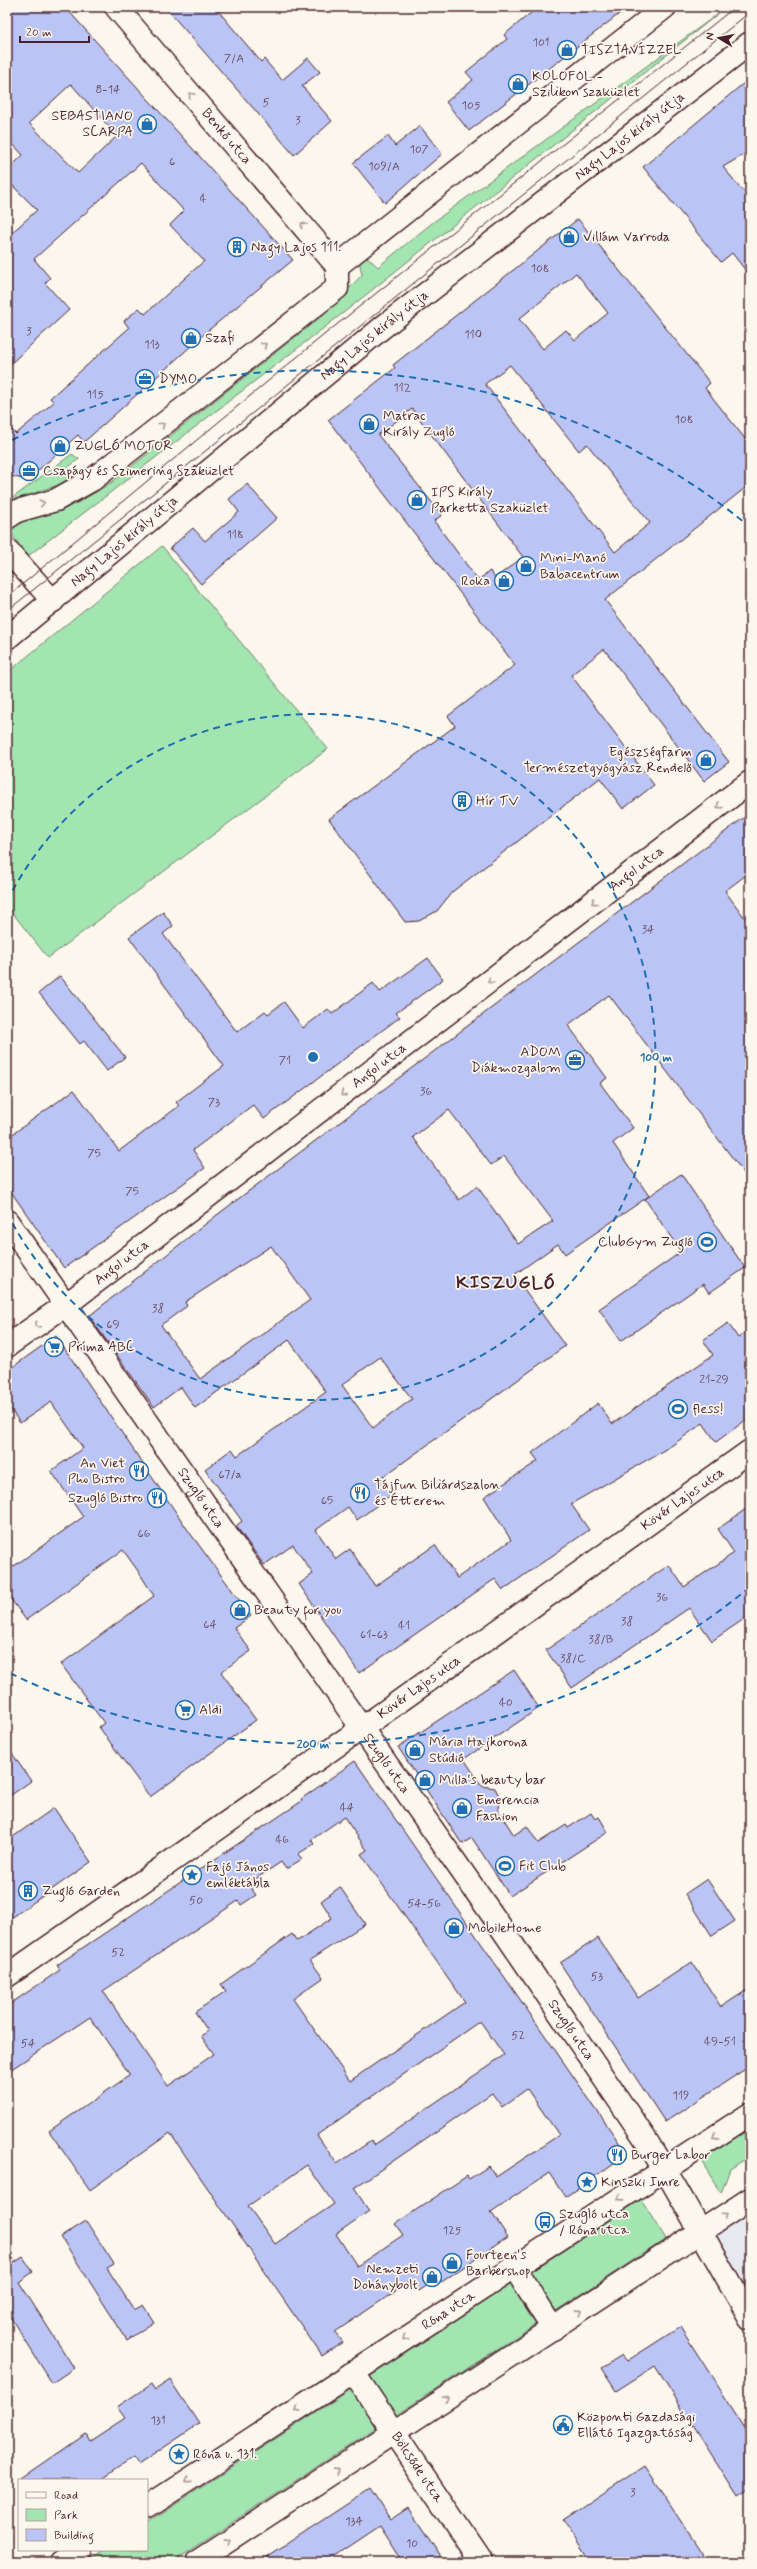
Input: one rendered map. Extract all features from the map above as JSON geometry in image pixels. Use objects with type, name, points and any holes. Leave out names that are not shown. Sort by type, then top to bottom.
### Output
[{"type":"street","name":"Benkő utca","points":[[116,7],[337,266]]},
{"type":"street","points":[[7,518],[17,511],[56,500],[92,480],[337,288],[337,266],[665,7]]},
{"type":"street","name":"Nagy Lajos király útja","points":[[7,638],[383,327],[750,43]]},
{"type":"street","points":[[7,550],[53,601]]},
{"type":"street","name":"Angol utca","points":[[7,1346],[67,1304],[750,782]]},
{"type":"street","name":"Szugló utca","points":[[7,1221],[67,1304],[498,1923],[665,2170],[750,2318]]},
{"type":"street","name":"Kövér Lajos utca","points":[[7,1976],[362,1728],[750,1451]]},
{"type":"street","name":"Róna utca","points":[[148,2506],[750,2114]]},
{"type":"street","points":[[196,2562],[701,2233],[750,2199]]},
{"type":"street","points":[[514,2267],[553,2329]]},
{"type":"street","name":"Bölcsőde utca","points":[[353,2372],[481,2562]]},
{"type":"street","points":[[63,2562],[80,2551]]},
{"type":"shaded area","points":[[750,2204],[750,2310],[706,2234]]},
{"type":"green space","points":[[719,13],[347,310],[28,556],[9,531],[12,522],[36,513],[55,512],[79,502],[112,482],[323,315],[362,275],[359,260],[364,254],[378,267],[432,223]]},
{"type":"green space","points":[[72,454],[79,459],[62,472],[72,481],[39,491],[7,508],[7,502]]},
{"type":"green space","points":[[162,546],[328,749],[48,958],[7,906],[7,673]]},
{"type":"green space","points":[[750,2128],[750,2156],[730,2169],[721,2193],[701,2161]]},
{"type":"green space","points":[[641,2199],[666,2239],[171,2562],[88,2562],[105,2551],[148,2551],[148,2522]]},
{"type":"building","points":[[7,7],[65,7],[293,260],[210,329],[84,442],[78,435],[33,475],[22,479],[7,475],[7,425],[16,434],[54,402],[50,398],[129,328],[124,321],[139,308],[145,314],[204,261],[170,225],[184,211],[141,163],[34,259],[50,278],[45,283],[69,310],[7,367],[7,237],[37,210],[7,180],[7,171],[23,155],[7,138]],"holes":[[[71,84],[117,136],[78,173],[29,123]]]},
{"type":"building","points":[[165,7],[215,7],[261,62],[264,59],[282,80],[308,58],[320,72],[302,86],[332,121],[294,155]]},
{"type":"building","points":[[538,7],[628,7],[469,131],[446,102],[473,80],[466,72],[507,39],[504,35]]},
{"type":"building","points":[[750,78],[750,151],[723,167],[750,199],[750,276],[732,253],[721,262],[643,167]]},
{"type":"building","points":[[420,126],[442,154],[385,203],[353,163],[388,136],[395,146]]},
{"type":"building","points":[[578,219],[710,383],[705,388],[750,445],[750,484],[605,600],[729,762],[704,781],[604,649],[571,675],[654,785],[623,809],[600,778],[452,892],[437,911],[419,921],[405,922],[329,819],[455,726],[448,716],[515,665],[328,420],[395,368],[393,365]],"holes":[[[576,273],[608,313],[575,340],[566,330],[543,349],[519,319]],[[510,365],[579,451],[587,444],[650,523],[615,552],[485,384]],[[412,409],[523,557],[495,578],[490,571],[478,580],[434,521],[442,515],[378,435]]]},
{"type":"building","points":[[247,484],[277,518],[201,584],[170,548],[193,528],[205,541],[239,512],[229,499]]},
{"type":"building","points":[[750,813],[750,872],[725,891],[750,925],[750,1181],[609,995],[568,1025],[607,1078],[600,1083],[633,1128],[613,1143],[649,1196],[565,1254],[558,1244],[514,1275],[565,1346],[380,1479],[391,1495],[357,1520],[348,1507],[316,1530],[336,1559],[350,1549],[375,1586],[435,1545],[457,1578],[511,1540],[484,1497],[538,1461],[532,1453],[598,1403],[612,1424],[713,1355],[703,1340],[728,1323],[738,1338],[750,1329],[750,1417],[716,1442],[703,1423],[671,1446],[571,1504],[589,1530],[503,1590],[495,1579],[359,1673],[299,1584],[313,1574],[293,1545],[264,1565],[236,1526],[242,1521],[205,1469],[232,1449],[237,1456],[326,1392],[289,1340],[195,1408],[181,1387],[154,1407],[89,1316],[217,1215]],"holes":[[[449,1110],[491,1165],[504,1156],[553,1221],[518,1244],[477,1186],[459,1200],[413,1137]],[[271,1246],[310,1300],[200,1379],[161,1325],[187,1306],[185,1302]],[[380,1357],[412,1399],[373,1428],[342,1385]]]},
{"type":"building","points":[[163,912],[173,926],[163,934],[237,1032],[265,1011],[268,1014],[284,1002],[303,1028],[328,1009],[332,1014],[373,983],[380,992],[428,958],[443,979],[396,1013],[400,1017],[264,1119],[253,1105],[193,1150],[205,1168],[64,1268],[7,1186],[7,1138],[74,1090],[119,1151],[179,1106],[176,1102],[224,1066],[129,937]]},
{"type":"building","points":[[60,976],[125,1057],[107,1071],[84,1041],[80,1044],[39,993]]},
{"type":"building","points":[[681,1174],[745,1268],[709,1293],[703,1284],[621,1341],[599,1309],[681,1252],[645,1199]]},
{"type":"building","points":[[56,1336],[190,1533],[251,1616],[234,1628],[251,1651],[221,1672],[256,1720],[150,1797],[99,1727],[104,1723],[61,1664],[154,1596],[138,1571],[123,1550],[26,1620],[7,1594],[7,1571],[83,1517],[51,1471],[83,1448],[51,1402],[20,1423],[7,1404],[7,1371]]},
{"type":"building","points":[[750,1506],[750,1615],[712,1641],[689,1608],[572,1688],[546,1650],[669,1565],[684,1587],[734,1553],[718,1529]]},
{"type":"building","points":[[514,1670],[539,1708],[464,1759],[482,1786],[495,1788],[499,1796],[498,1810],[514,1835],[527,1826],[538,1843],[566,1825],[568,1828],[591,1813],[595,1819],[599,1817],[608,1832],[510,1896],[472,1838],[462,1844],[398,1747]]},
{"type":"building","points":[[7,1746],[31,1781],[7,1798]]},
{"type":"building","points":[[355,1761],[627,2154],[565,2197],[549,2173],[491,2212],[508,2237],[437,2285],[434,2281],[419,2291],[412,2280],[335,2332],[343,2342],[322,2356],[170,2133],[90,2190],[49,2131],[130,2075],[90,2017],[7,2072],[7,2006],[60,1970],[57,1965],[302,1801],[301,1799]],"holes":[[[344,1817],[367,1850],[361,1854],[465,2002],[350,2081],[293,1999],[323,1978],[310,1960],[365,1924],[340,1887],[321,1901],[332,1918],[297,1941],[292,1934],[221,1984],[226,1991],[195,2012],[208,2031],[201,2036],[214,2054],[168,2086],[103,1991],[238,1901],[241,1905],[256,1895],[248,1884],[281,1862],[286,1869],[302,1859],[298,1854],[314,1844],[311,1840]],[[480,2021],[504,2055],[374,2145],[371,2141],[337,2164],[317,2135]],[[527,2089],[559,2135],[496,2177],[489,2166],[469,2179],[467,2176],[395,2224],[403,2235],[357,2266],[336,2234],[369,2211],[354,2188],[492,2093],[502,2107]],[[307,2165],[334,2204],[275,2244],[248,2206]]]},
{"type":"building","name":"Zugló Garden","points":[[54,1808],[91,1862],[7,1921],[7,1841]]},
{"type":"building","points":[[707,1879],[735,1921],[712,1936],[685,1894]]},
{"type":"building","points":[[598,1938],[638,1998],[692,1962],[721,2007],[750,1988],[750,2066],[665,2122],[560,1963]]},
{"type":"building","points":[[86,2221],[114,2264],[107,2268],[134,2310],[143,2305],[154,2322],[127,2340],[61,2237]]},
{"type":"building","points":[[23,2257],[33,2272],[19,2282],[74,2368],[52,2383],[7,2312],[7,2263],[9,2266]]},
{"type":"building","points":[[680,2327],[750,2436],[750,2488],[738,2496],[655,2366],[616,2391],[601,2368],[622,2355],[627,2361]]},
{"type":"building","points":[[170,2380],[199,2424],[138,2465],[133,2458],[102,2479],[20,2479],[86,2434],[90,2441],[125,2418],[117,2407],[151,2384],[155,2390]]},
{"type":"building","points":[[644,2466],[708,2562],[590,2562],[563,2520]]},
{"type":"building","points":[[370,2489],[390,2520],[408,2508],[444,2562],[403,2562],[380,2526],[326,2562],[259,2562]]},
{"type":"tram line","points":[[7,597],[325,334],[735,7]]},
{"type":"tram line","points":[[7,611],[750,12]]},
{"type":"place","name":"TISZTAVÍZZEL","points":[[567,50]]},
{"type":"place","name":"KOLOFOL - Szilikon szaküzlet","points":[[518,84]]},
{"type":"place","name":"SEBASTIANO SCARPA","points":[[147,124]]},
{"type":"place","name":"Villám Varroda","points":[[569,237]]},
{"type":"place","name":"Nagy Lajos 111.","points":[[237,247]]},
{"type":"place","name":"Szafi","points":[[191,338]]},
{"type":"place","name":"DYMO","points":[[145,379]]},
{"type":"place","name":"Matrac Király Zugló","points":[[369,424]]},
{"type":"place","name":"ZUGLÓ MOTOR","points":[[60,446]]},
{"type":"place","name":"Csapágy és Szimering Szaküzlet","points":[[29,471]]},
{"type":"place","name":"IPS Király Parketta Szaküzlet","points":[[417,500]]},
{"type":"place","name":"Mini-Manó Babacentrum","points":[[526,566]]},
{"type":"place","name":"Roka","points":[[504,581]]},
{"type":"place","name":"Egészségfarm Természetgyógyász Rendelő","points":[[706,760]]},
{"type":"place","name":"Hír TV","points":[[462,801]]},
{"type":"place","name":"ADOM Diákmozgalom","points":[[575,1060]]},
{"type":"place","name":"ClubGym Zugló","points":[[707,1242]]},
{"type":"place","name":"Príma ABC","points":[[54,1347]]},
{"type":"place","name":"fless!","points":[[678,1409]]},
{"type":"place","name":"An Viet Pho Bistro","points":[[139,1471]]},
{"type":"place","name":"Tájfun Biliárdszalon és Étterem","points":[[360,1493]]},
{"type":"place","name":"Szugló Bistro","points":[[157,1498]]},
{"type":"place","name":"Beauty for you","points":[[240,1610]]},
{"type":"place","name":"Aldi","points":[[185,1710]]},
{"type":"place","name":"Mária Hajkorona Stúdió","points":[[415,1750]]},
{"type":"place","name":"Milla's beauty bar","points":[[425,1780]]},
{"type":"place","name":"Emerencia Fashion","points":[[462,1808]]},
{"type":"place","name":"Fit Club","points":[[505,1866]]},
{"type":"place","name":"Fajó János emléktábla","points":[[192,1875]]},
{"type":"place","name":"Zugló Garden","points":[[28,1891]]},
{"type":"place","name":"MobileHome","points":[[454,1928]]},
{"type":"place","name":"Burger Labor","points":[[617,2155]]},
{"type":"place","name":"Kinszki Imre","points":[[587,2182]]},
{"type":"place","name":"Szugló utca / Róna utca","points":[[545,2222]]},
{"type":"place","name":"Fourteen's Barbershop","points":[[452,2263]]},
{"type":"place","name":"Nemzeti Dohánybolt","points":[[432,2277]]},
{"type":"place","name":"Központi Gazdasági Ellátó Igazgatóság","points":[[563,2425]]},
{"type":"place","name":"Róna u. 131.","points":[[179,2454]]},
{"type":"district","name":"KISZUGLÓ","points":[[506,1283]]}]
